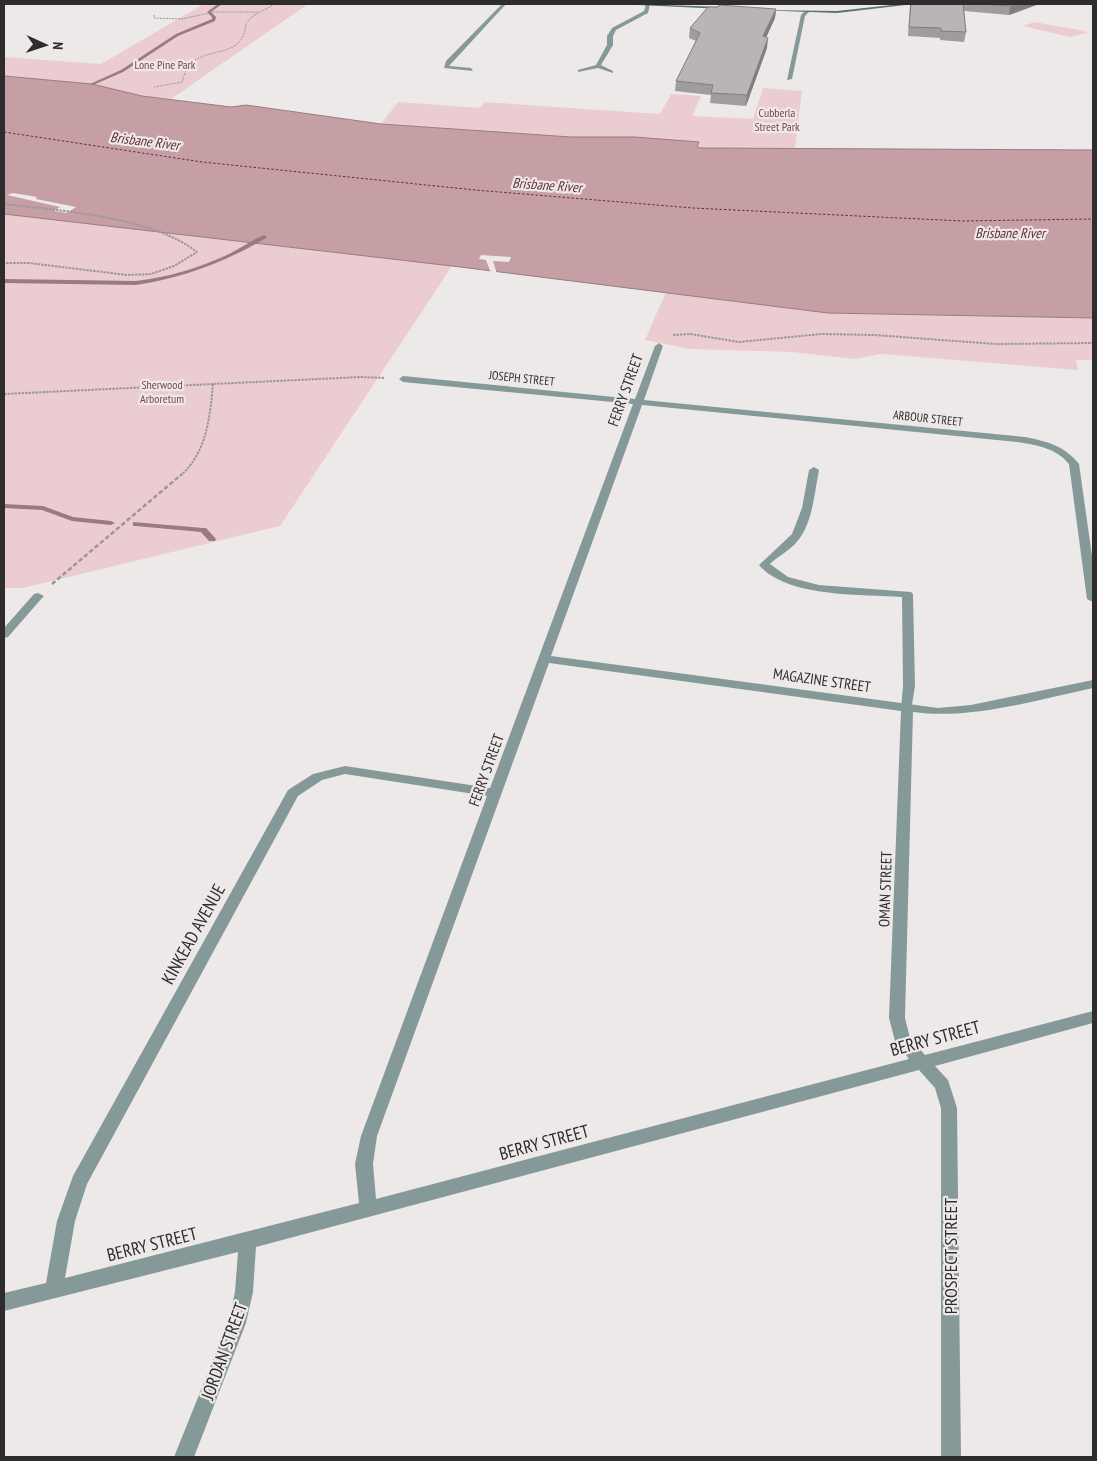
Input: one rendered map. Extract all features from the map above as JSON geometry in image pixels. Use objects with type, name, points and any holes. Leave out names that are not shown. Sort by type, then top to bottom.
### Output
[{"type":"street","points":[[471,70],[446,67],[448,62],[504,4]]},
{"type":"street","points":[[638,4],[733,9]]},
{"type":"street","points":[[598,66],[610,45],[610,36],[614,29],[646,12],[648,4]]},
{"type":"street","points":[[789,79],[803,15],[807,12],[809,4]]},
{"type":"street","points":[[752,10],[837,12],[912,4]]},
{"type":"street","points":[[580,71],[598,66],[611,72]]},
{"type":"street","name":"FERRY STREET","points":[[368,1209],[364,1164],[368,1136],[659,346]]},
{"type":"street","name":"JOSEPH STREET","points":[[403,378],[638,402]]},
{"type":"street","name":"ARBOUR STREET","points":[[638,402],[1017,440],[1054,448],[1069,458],[1074,464],[1093,599]]},
{"type":"street","name":"OMAN STREET","points":[[814,470],[802,522],[792,541],[768,559],[764,565],[784,579],[819,588],[907,594],[909,686],[897,1018],[903,1040],[922,1062]]},
{"type":"street","points":[[4,635],[38,596]]},
{"type":"street","name":"MAGAZINE STREET","points":[[544,659],[907,708],[958,712],[1093,684]]},
{"type":"street","name":"KINKEAD AVENUE","points":[[54,1289],[62,1229],[69,1204],[79,1181],[293,793],[302,785],[322,774],[345,770],[495,793]]},
{"type":"street","name":"BERRY STREET","points":[[4,1302],[246,1241],[1093,1017]]},
{"type":"street","name":"PROSPECT STREET","points":[[922,1062],[942,1085],[949,1108],[951,1457]]},
{"type":"street","name":"JORDAN STREET","points":[[184,1457],[238,1323],[244,1302],[246,1282],[246,1241]]},
{"type":"path","points":[[154,87],[182,82],[184,72],[193,62],[233,48],[247,30],[246,23],[260,12],[275,4]]},
{"type":"path","points":[[154,16],[154,18],[182,19],[214,12],[260,12]]},
{"type":"path","points":[[4,204],[93,215],[139,226],[183,241],[197,252],[187,260],[157,271],[131,276],[102,274],[22,261],[4,263]]},
{"type":"path","points":[[659,346],[670,336],[689,334],[739,342],[803,335],[835,334],[996,344],[1093,344]]},
{"type":"path","points":[[4,394],[360,377],[403,378]]},
{"type":"path","points":[[38,596],[187,470],[201,448],[209,429],[213,384]]},
{"type":"green space","name":"Lone Pine Park","points":[[204,4],[308,4],[171,99],[142,96],[92,84],[4,76],[4,57],[101,64]]},
{"type":"green space","points":[[1034,22],[1085,31],[1087,33],[1070,37],[1023,26]]},
{"type":"green space","name":"Cubberla Street Park","points":[[763,88],[802,91],[795,148],[701,148],[697,147],[698,142],[635,137],[571,137],[381,124],[398,102],[480,108],[484,102],[660,114],[671,94],[701,96],[692,116],[753,119]]},
{"type":"green space","name":"Sherwood Arboretum","points":[[4,214],[452,266],[280,526],[23,588],[4,588]]},
{"type":"green space","points":[[666,292],[828,313],[1093,318],[1093,360],[1076,360],[1078,370],[881,354],[855,359],[792,352],[690,349],[645,340]]},
{"type":"water","name":"Brisbane River","points":[[4,76],[92,84],[142,96],[231,107],[246,105],[381,124],[571,137],[635,137],[699,142],[697,147],[701,148],[1093,150],[1093,318],[828,313],[452,266],[4,214]]},
{"type":"pier","points":[[13,193],[76,207],[67,213],[54,211],[60,207],[7,195]]},
{"type":"pier","points":[[481,255],[511,257],[509,262],[493,261],[497,274],[491,273],[486,260],[479,259]]},
{"type":"building","points":[[911,4],[963,4],[966,32],[941,31],[941,28],[909,27]]},
{"type":"building","points":[[983,4],[1017,4],[1010,6]]},
{"type":"building","points":[[719,5],[776,9],[763,36],[768,38],[747,95],[711,93],[713,85],[676,81],[700,33],[690,28],[708,7],[718,7]]},
{"type":"waterway","points":[[209,12],[220,4]]},
{"type":"waterway","points":[[92,84],[122,71],[177,35],[214,20],[211,13]]},
{"type":"waterway","points":[[4,281],[136,283],[153,281],[203,267],[234,254],[264,237]]},
{"type":"waterway","points":[[4,506],[43,508],[72,519],[111,523]]},
{"type":"waterway","points":[[136,524],[203,530],[212,539]]},
{"type":"ferry route","points":[[4,132],[202,162],[475,190],[693,208],[962,221],[1093,219]]}]
